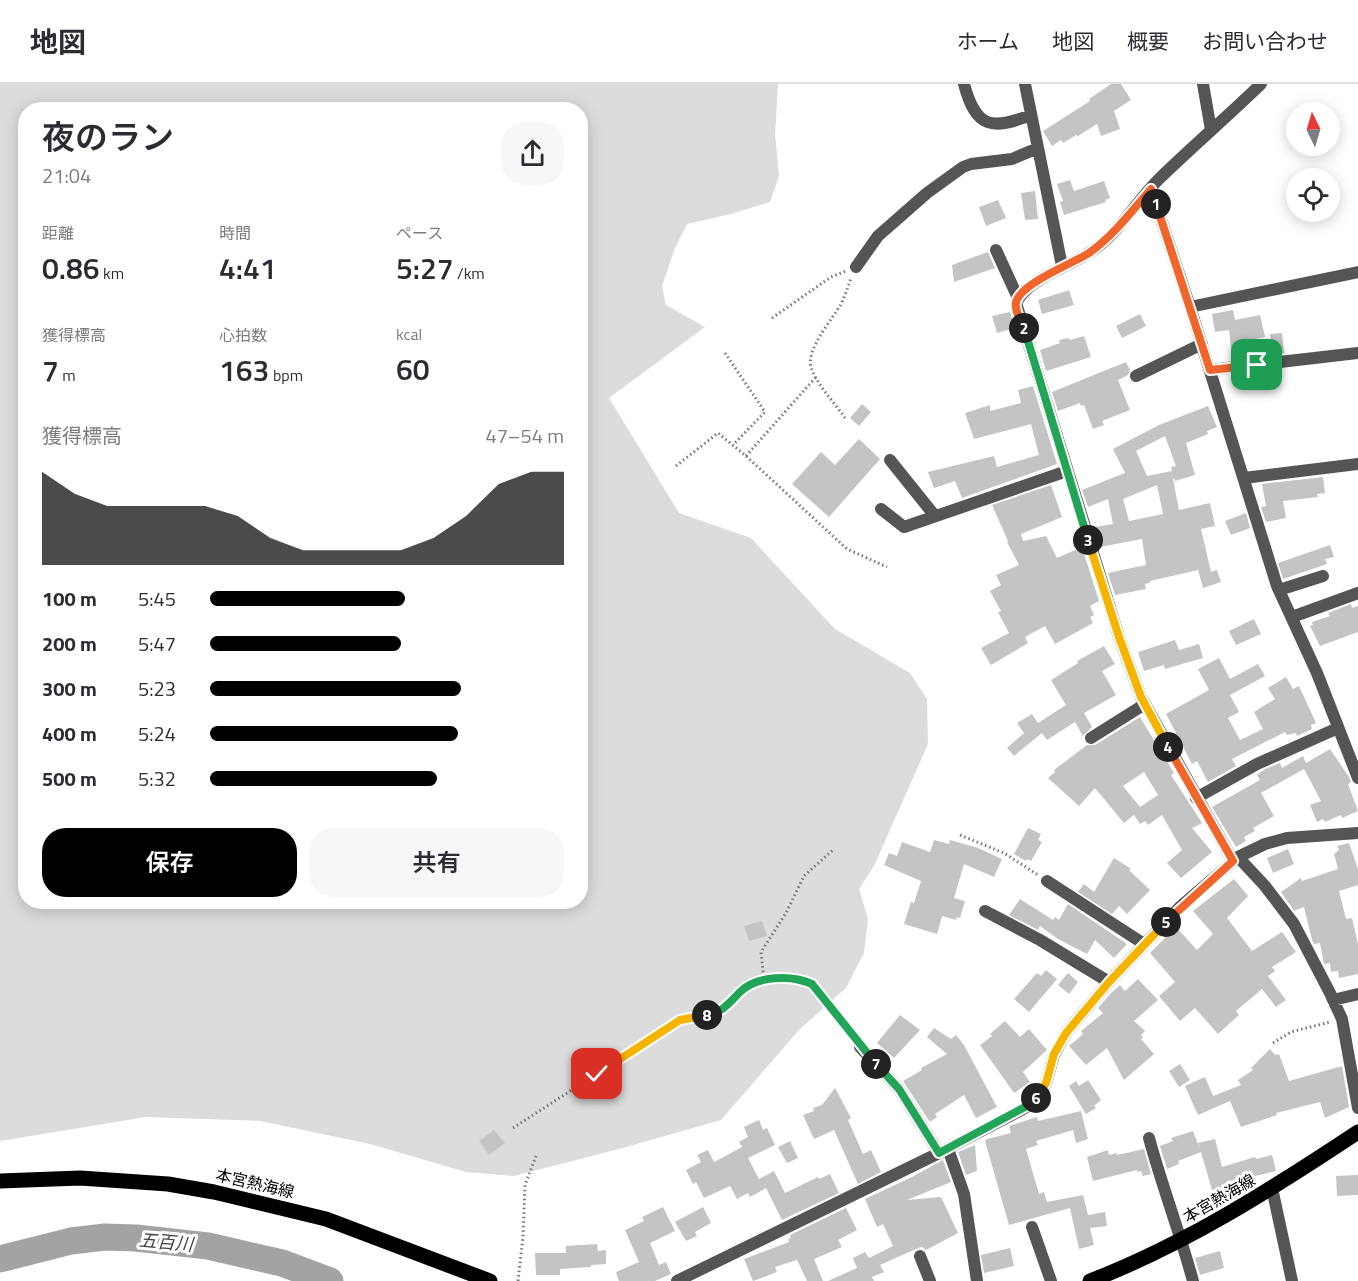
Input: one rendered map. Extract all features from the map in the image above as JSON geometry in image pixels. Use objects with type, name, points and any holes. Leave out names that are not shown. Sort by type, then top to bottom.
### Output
[{"type":"main road","name":"本宮熱海線","points":[[1090,1281],[1182,1240],[1272,1188],[1358,1132]]},
{"type":"main road","name":"本宮熱海線","points":[[0,1180],[80,1178],[168,1184],[214,1192],[326,1219],[490,1281]]},
{"type":"street","points":[[964,84],[972,107],[987,122],[1006,125],[1031,115]]},
{"type":"street","points":[[1025,84],[1062,266]]},
{"type":"street","points":[[1203,84],[1211,130]]},
{"type":"street","points":[[1262,84],[1158,179],[1125,219],[1098,246],[1087,255],[1062,266],[1032,285],[1018,298],[1016,309],[1119,637],[1145,704],[1196,798],[1235,859],[1265,886],[1294,924],[1342,1019],[1358,1108]]},
{"type":"street","points":[[856,267],[878,236],[927,193],[963,167],[1012,159],[1038,148]]},
{"type":"street","points":[[1151,189],[1279,590],[1317,673],[1358,778]]},
{"type":"street","points":[[996,250],[1018,298]]},
{"type":"street","points":[[1190,306],[1358,272]]},
{"type":"street","points":[[1136,376],[1202,344]]},
{"type":"street","points":[[1210,370],[1358,353]]},
{"type":"street","points":[[890,460],[935,516]]},
{"type":"street","points":[[1244,478],[1358,464]]},
{"type":"street","points":[[880,509],[904,527],[1067,471]]},
{"type":"street","points":[[1279,590],[1323,576]]},
{"type":"street","points":[[1292,617],[1358,593]]},
{"type":"street","points":[[1091,738],[1145,704]]},
{"type":"street","points":[[1196,798],[1257,764],[1338,728]]},
{"type":"street","points":[[677,1281],[943,1151],[1025,1107],[1035,1099],[1046,1083],[1054,1054],[1066,1033],[1109,982],[1181,906],[1235,859],[1265,844],[1287,838],[1358,833]]},
{"type":"street","points":[[1047,881],[1144,944]]},
{"type":"street","points":[[985,911],[1040,940],[1109,982]]},
{"type":"street","points":[[1333,1000],[1358,994]]},
{"type":"street","points":[[860,1047],[899,1089],[943,1151],[964,1194],[977,1281]]},
{"type":"street","points":[[1149,1138],[1193,1281]]},
{"type":"street","points":[[1272,1188],[1292,1281]]},
{"type":"street","points":[[1032,1227],[1051,1281]]},
{"type":"street","points":[[920,1256],[930,1281]]},
{"type":"path","points":[[772,318],[831,277],[856,267]]},
{"type":"path","points":[[845,418],[816,377],[811,365],[813,348],[841,304],[856,267]]},
{"type":"path","points":[[725,353],[765,412],[733,445]]},
{"type":"path","points":[[746,456],[816,377]]},
{"type":"path","points":[[676,466],[718,433],[847,549],[887,567]]},
{"type":"path","points":[[960,835],[1004,853],[1047,881]]},
{"type":"path","points":[[764,981],[761,952],[786,913],[804,876],[833,850]]},
{"type":"path","points":[[513,1128],[680,1020],[718,1013],[730,1004],[742,990],[778,977],[797,978],[812,984],[860,1047]]},
{"type":"path","points":[[1273,1043],[1291,1032],[1342,1019]]},
{"type":"path","points":[[518,1281],[525,1185],[536,1156]]},
{"type":"shaded area","points":[[0,84],[778,84],[775,134],[779,176],[770,202],[687,224],[675,248],[662,286],[666,305],[705,327],[609,398],[679,513],[751,538],[835,629],[910,673],[927,699],[928,744],[874,866],[859,889],[868,919],[864,953],[846,988],[799,1030],[721,1120],[514,1176],[466,1172],[370,1144],[260,1121],[146,1117],[0,1141]]},
{"type":"building","points":[[1111,84],[1121,84],[1131,100],[1114,111],[1120,129],[1101,136],[1097,124],[1078,136],[1063,143],[1061,140],[1052,146],[1043,131],[1090,101],[1089,99]]},
{"type":"building","points":[[1070,180],[1074,191],[1104,181],[1110,198],[1105,200],[1106,202],[1064,215],[1060,202],[1063,201],[1057,184]]},
{"type":"building","points":[[1035,191],[1038,219],[1025,220],[1021,193]]},
{"type":"building","points":[[998,200],[1006,218],[986,226],[979,207]]},
{"type":"building","points":[[988,252],[995,268],[954,282],[952,265]]},
{"type":"building","points":[[1069,290],[1074,305],[1042,314],[1038,300]]},
{"type":"building","points":[[1233,310],[1235,320],[1260,315],[1265,337],[1241,342],[1243,356],[1232,357],[1229,330],[1215,332],[1212,314]]},
{"type":"building","points":[[1010,312],[1015,328],[997,333],[992,316]]},
{"type":"building","points":[[1140,314],[1146,326],[1122,338],[1116,326]]},
{"type":"building","points":[[1282,333],[1284,353],[1272,355],[1270,334]]},
{"type":"building","points":[[1084,336],[1091,357],[1046,371],[1040,350],[1060,343],[1059,340]]},
{"type":"building","points":[[1126,362],[1130,370],[1128,375],[1118,380],[1130,410],[1102,421],[1104,425],[1093,429],[1084,405],[1081,406],[1080,403],[1058,411],[1052,392]]},
{"type":"building","points":[[1033,386],[1057,464],[962,498],[955,481],[934,488],[928,472],[994,456],[997,467],[1039,455],[1031,424],[974,439],[965,413],[990,405],[990,411],[1021,403],[1018,390]]},
{"type":"building","points":[[862,404],[871,412],[859,426],[850,418]]},
{"type":"building","points":[[1208,406],[1217,427],[1207,431],[1208,434],[1186,443],[1195,475],[1175,481],[1173,479],[1179,510],[1210,503],[1215,526],[1201,529],[1211,572],[1217,570],[1221,582],[1203,588],[1198,570],[1150,581],[1145,584],[1146,589],[1115,595],[1108,573],[1146,565],[1142,539],[1100,547],[1095,527],[1113,524],[1108,499],[1088,507],[1082,490],[1125,473],[1113,449],[1159,425]],"holes":[[[1165,436],[1176,466],[1171,467],[1172,471],[1147,476],[1136,451]],[[1157,485],[1163,514],[1129,521],[1123,499]]]},
{"type":"building","points":[[859,439],[880,459],[829,517],[792,484],[821,452],[835,465]]},
{"type":"building","points":[[1323,477],[1325,493],[1317,494],[1318,497],[1283,501],[1286,518],[1266,522],[1261,507],[1266,506],[1262,484]]},
{"type":"building","points":[[1051,485],[1062,517],[1021,534],[1023,541],[1046,536],[1057,558],[1082,547],[1099,601],[1090,606],[1094,615],[1090,617],[1093,623],[1055,644],[1045,626],[1025,637],[1028,643],[991,665],[981,648],[1009,633],[990,591],[1001,585],[996,575],[1019,565],[992,505]]},
{"type":"building","points":[[1246,513],[1250,528],[1231,535],[1225,521]]},
{"type":"building","points":[[1330,545],[1334,557],[1325,559],[1327,564],[1283,579],[1278,563]]},
{"type":"building","points":[[1351,604],[1352,608],[1358,606],[1358,632],[1320,646],[1310,626],[1313,625],[1312,622],[1330,616],[1328,613]]},
{"type":"building","points":[[1254,619],[1261,634],[1236,645],[1229,631]]},
{"type":"building","points":[[1175,640],[1179,650],[1199,644],[1203,658],[1165,669],[1164,665],[1144,671],[1138,652]]},
{"type":"building","points":[[1104,646],[1115,664],[1102,671],[1116,695],[1084,713],[1092,727],[1083,736],[1075,722],[1047,740],[1042,733],[1014,756],[1007,748],[1024,733],[1017,723],[1032,714],[1038,723],[1066,705],[1051,680],[1078,663],[1077,661]]},
{"type":"building","points":[[1219,658],[1230,679],[1258,664],[1265,676],[1230,695],[1239,712],[1228,718],[1240,740],[1263,729],[1254,712],[1275,699],[1268,688],[1286,677],[1293,689],[1299,686],[1316,723],[1311,725],[1312,729],[1297,736],[1296,733],[1287,735],[1285,732],[1232,759],[1236,766],[1208,782],[1197,761],[1192,764],[1166,714],[1209,690],[1198,669]]},
{"type":"building","points":[[1140,717],[1174,773],[1171,775],[1202,823],[1192,828],[1212,852],[1181,878],[1167,863],[1182,850],[1162,815],[1148,825],[1145,821],[1140,824],[1134,815],[1124,823],[1095,788],[1079,806],[1048,778],[1055,772],[1054,770],[1087,745],[1095,745]],"holes":[[[1144,772],[1158,795],[1140,807],[1123,786]]]},
{"type":"building","points":[[1330,749],[1349,777],[1351,782],[1348,784],[1358,811],[1342,818],[1341,815],[1325,822],[1323,819],[1317,822],[1310,805],[1321,801],[1304,769],[1261,793],[1274,816],[1253,828],[1255,831],[1244,837],[1246,841],[1236,847],[1212,807],[1260,780],[1257,775],[1265,769],[1280,763],[1282,768],[1303,756],[1306,763]]},
{"type":"building","points":[[1028,828],[1041,834],[1038,840],[1042,842],[1031,861],[1027,859],[1026,861],[1014,854]]},
{"type":"building","points":[[934,840],[949,844],[950,840],[978,848],[1002,859],[994,877],[964,864],[954,898],[965,901],[960,918],[957,917],[956,920],[942,916],[937,934],[904,924],[921,881],[884,865],[889,853],[897,856],[902,842],[930,852]]},
{"type":"building","points":[[1349,843],[1358,869],[1358,885],[1339,891],[1346,919],[1352,918],[1358,944],[1358,974],[1339,978],[1338,971],[1331,972],[1330,963],[1324,964],[1320,943],[1314,944],[1312,940],[1304,907],[1294,911],[1281,892],[1301,878],[1302,881],[1338,869],[1334,854],[1339,850],[1337,846]]},
{"type":"building","points":[[1288,849],[1294,864],[1273,873],[1267,858]]},
{"type":"building","points":[[1114,858],[1131,869],[1129,870],[1150,890],[1127,914],[1119,906],[1112,914],[1078,892],[1084,884],[1094,892]]},
{"type":"building","points":[[1234,879],[1248,896],[1227,918],[1252,951],[1282,932],[1296,952],[1272,967],[1275,971],[1268,976],[1286,1000],[1276,1007],[1262,989],[1236,1011],[1239,1015],[1218,1034],[1195,1008],[1180,1021],[1159,996],[1175,982],[1150,953],[1176,927],[1197,950],[1213,934],[1193,911]]},
{"type":"building","points":[[1020,899],[1053,920],[1055,917],[1059,920],[1068,904],[1127,944],[1114,958],[1095,940],[1087,954],[1058,939],[1040,926],[1038,930],[1009,915]]},
{"type":"building","points":[[762,921],[767,936],[749,941],[744,926]]},
{"type":"building","points":[[1046,970],[1057,979],[1029,1012],[1014,999],[1037,973],[1041,976]]},
{"type":"building","points":[[1068,973],[1078,982],[1069,994],[1058,985]]},
{"type":"building","points":[[1138,979],[1158,1000],[1134,1021],[1145,1031],[1141,1039],[1154,1054],[1124,1080],[1107,1048],[1086,1065],[1069,1046],[1083,1034],[1081,1031],[1103,1013],[1098,1008],[1111,993],[1120,985],[1125,991]]},
{"type":"building","points":[[900,1015],[920,1030],[894,1058],[877,1043]]},
{"type":"building","points":[[1005,1021],[1020,1037],[1029,1029],[1047,1050],[1023,1072],[1030,1082],[1014,1093],[980,1045],[992,1036],[990,1034]]},
{"type":"building","points":[[934,1028],[951,1039],[956,1035],[964,1045],[997,1107],[976,1118],[964,1095],[935,1114],[937,1117],[930,1122],[903,1081],[947,1054],[927,1037]]},
{"type":"building","points":[[1270,1049],[1275,1055],[1279,1054],[1289,1081],[1342,1066],[1349,1107],[1325,1118],[1320,1102],[1276,1113],[1277,1115],[1241,1127],[1230,1101],[1198,1115],[1185,1086],[1205,1077],[1213,1096],[1241,1085],[1238,1080],[1253,1070],[1251,1068]]},
{"type":"building","points":[[1180,1064],[1190,1080],[1179,1087],[1169,1071]]},
{"type":"building","points":[[1088,1080],[1101,1100],[1094,1106],[1096,1108],[1086,1114],[1069,1086],[1076,1081],[1079,1086]]},
{"type":"building","points":[[835,1088],[851,1118],[848,1120],[863,1154],[871,1150],[881,1172],[858,1184],[834,1130],[814,1139],[803,1115],[822,1105]]},
{"type":"building","points":[[1081,1111],[1088,1139],[1076,1143],[1073,1130],[1036,1141],[1038,1145],[1026,1149],[1039,1194],[1044,1192],[1047,1202],[1083,1195],[1088,1215],[1105,1212],[1107,1226],[1090,1228],[1094,1245],[1079,1249],[1070,1208],[1009,1225],[985,1141],[1011,1133],[1009,1126],[1037,1117],[1038,1121]]},
{"type":"building","points":[[759,1120],[763,1130],[767,1128],[775,1145],[748,1158],[759,1179],[774,1171],[785,1193],[818,1177],[819,1179],[830,1174],[839,1193],[782,1220],[766,1188],[750,1197],[748,1193],[737,1199],[730,1186],[704,1198],[696,1182],[693,1184],[686,1170],[701,1162],[697,1155],[708,1150],[714,1162],[742,1147],[739,1142],[748,1137],[744,1127]]},
{"type":"building","points":[[494,1130],[505,1143],[489,1155],[479,1141]]},
{"type":"building","points":[[1193,1131],[1201,1152],[1178,1161],[1179,1164],[1167,1169],[1160,1146],[1173,1141],[1171,1138]]},
{"type":"building","points":[[1215,1139],[1222,1167],[1255,1157],[1256,1159],[1272,1155],[1276,1171],[1234,1181],[1235,1186],[1213,1193],[1198,1143]]},
{"type":"building","points":[[790,1141],[798,1158],[787,1163],[778,1147]]},
{"type":"building","points":[[975,1145],[977,1171],[966,1175],[958,1152]]},
{"type":"building","points":[[1144,1149],[1151,1174],[1143,1176],[1141,1171],[1137,1172],[1137,1170],[1093,1181],[1087,1157],[1108,1150],[1109,1155],[1117,1153],[1117,1155]]},
{"type":"building","points":[[943,1160],[951,1182],[907,1200],[941,1197],[958,1233],[926,1250],[922,1247],[918,1248],[880,1265],[884,1272],[872,1277],[874,1281],[828,1281],[857,1268],[853,1258],[865,1252],[869,1258],[893,1246],[883,1224],[877,1227],[865,1199]]},
{"type":"building","points":[[1358,1175],[1358,1195],[1337,1196],[1336,1176]]},
{"type":"building","points":[[663,1207],[675,1231],[650,1243],[659,1265],[666,1262],[671,1274],[655,1281],[619,1281],[616,1272],[639,1262],[625,1230],[644,1221],[642,1217]]},
{"type":"building","points":[[703,1207],[711,1223],[695,1232],[697,1236],[686,1241],[675,1222]]},
{"type":"building","points":[[846,1208],[857,1230],[838,1240],[842,1247],[814,1259],[823,1281],[807,1281],[797,1260],[775,1267],[777,1272],[753,1281],[744,1259],[789,1242],[790,1235]]},
{"type":"building","points":[[597,1244],[598,1251],[606,1250],[606,1264],[560,1269],[560,1275],[536,1275],[535,1253],[566,1253],[566,1246]]},
{"type":"building","points":[[1010,1248],[1014,1266],[984,1273],[981,1255]]},
{"type":"building","points":[[1220,1251],[1224,1268],[1200,1275],[1195,1258]]},
{"type":"waterway","name":"五百川","points":[[0,1259],[71,1241],[105,1237],[136,1238],[208,1246],[282,1263],[330,1281]]},
{"type":"route","points":[[597,1074],[680,1020],[718,1013],[730,1004],[742,990],[760,981],[778,977],[797,978],[812,984],[860,1047],[899,1089],[939,1153],[1025,1107],[1035,1099],[1046,1083],[1054,1054],[1066,1033],[1144,944],[1181,906],[1233,861],[1141,697],[1083,525],[1016,303],[1018,298],[1032,285],[1062,266],[1087,255],[1098,246],[1151,189],[1210,370],[1257,365]]}]
